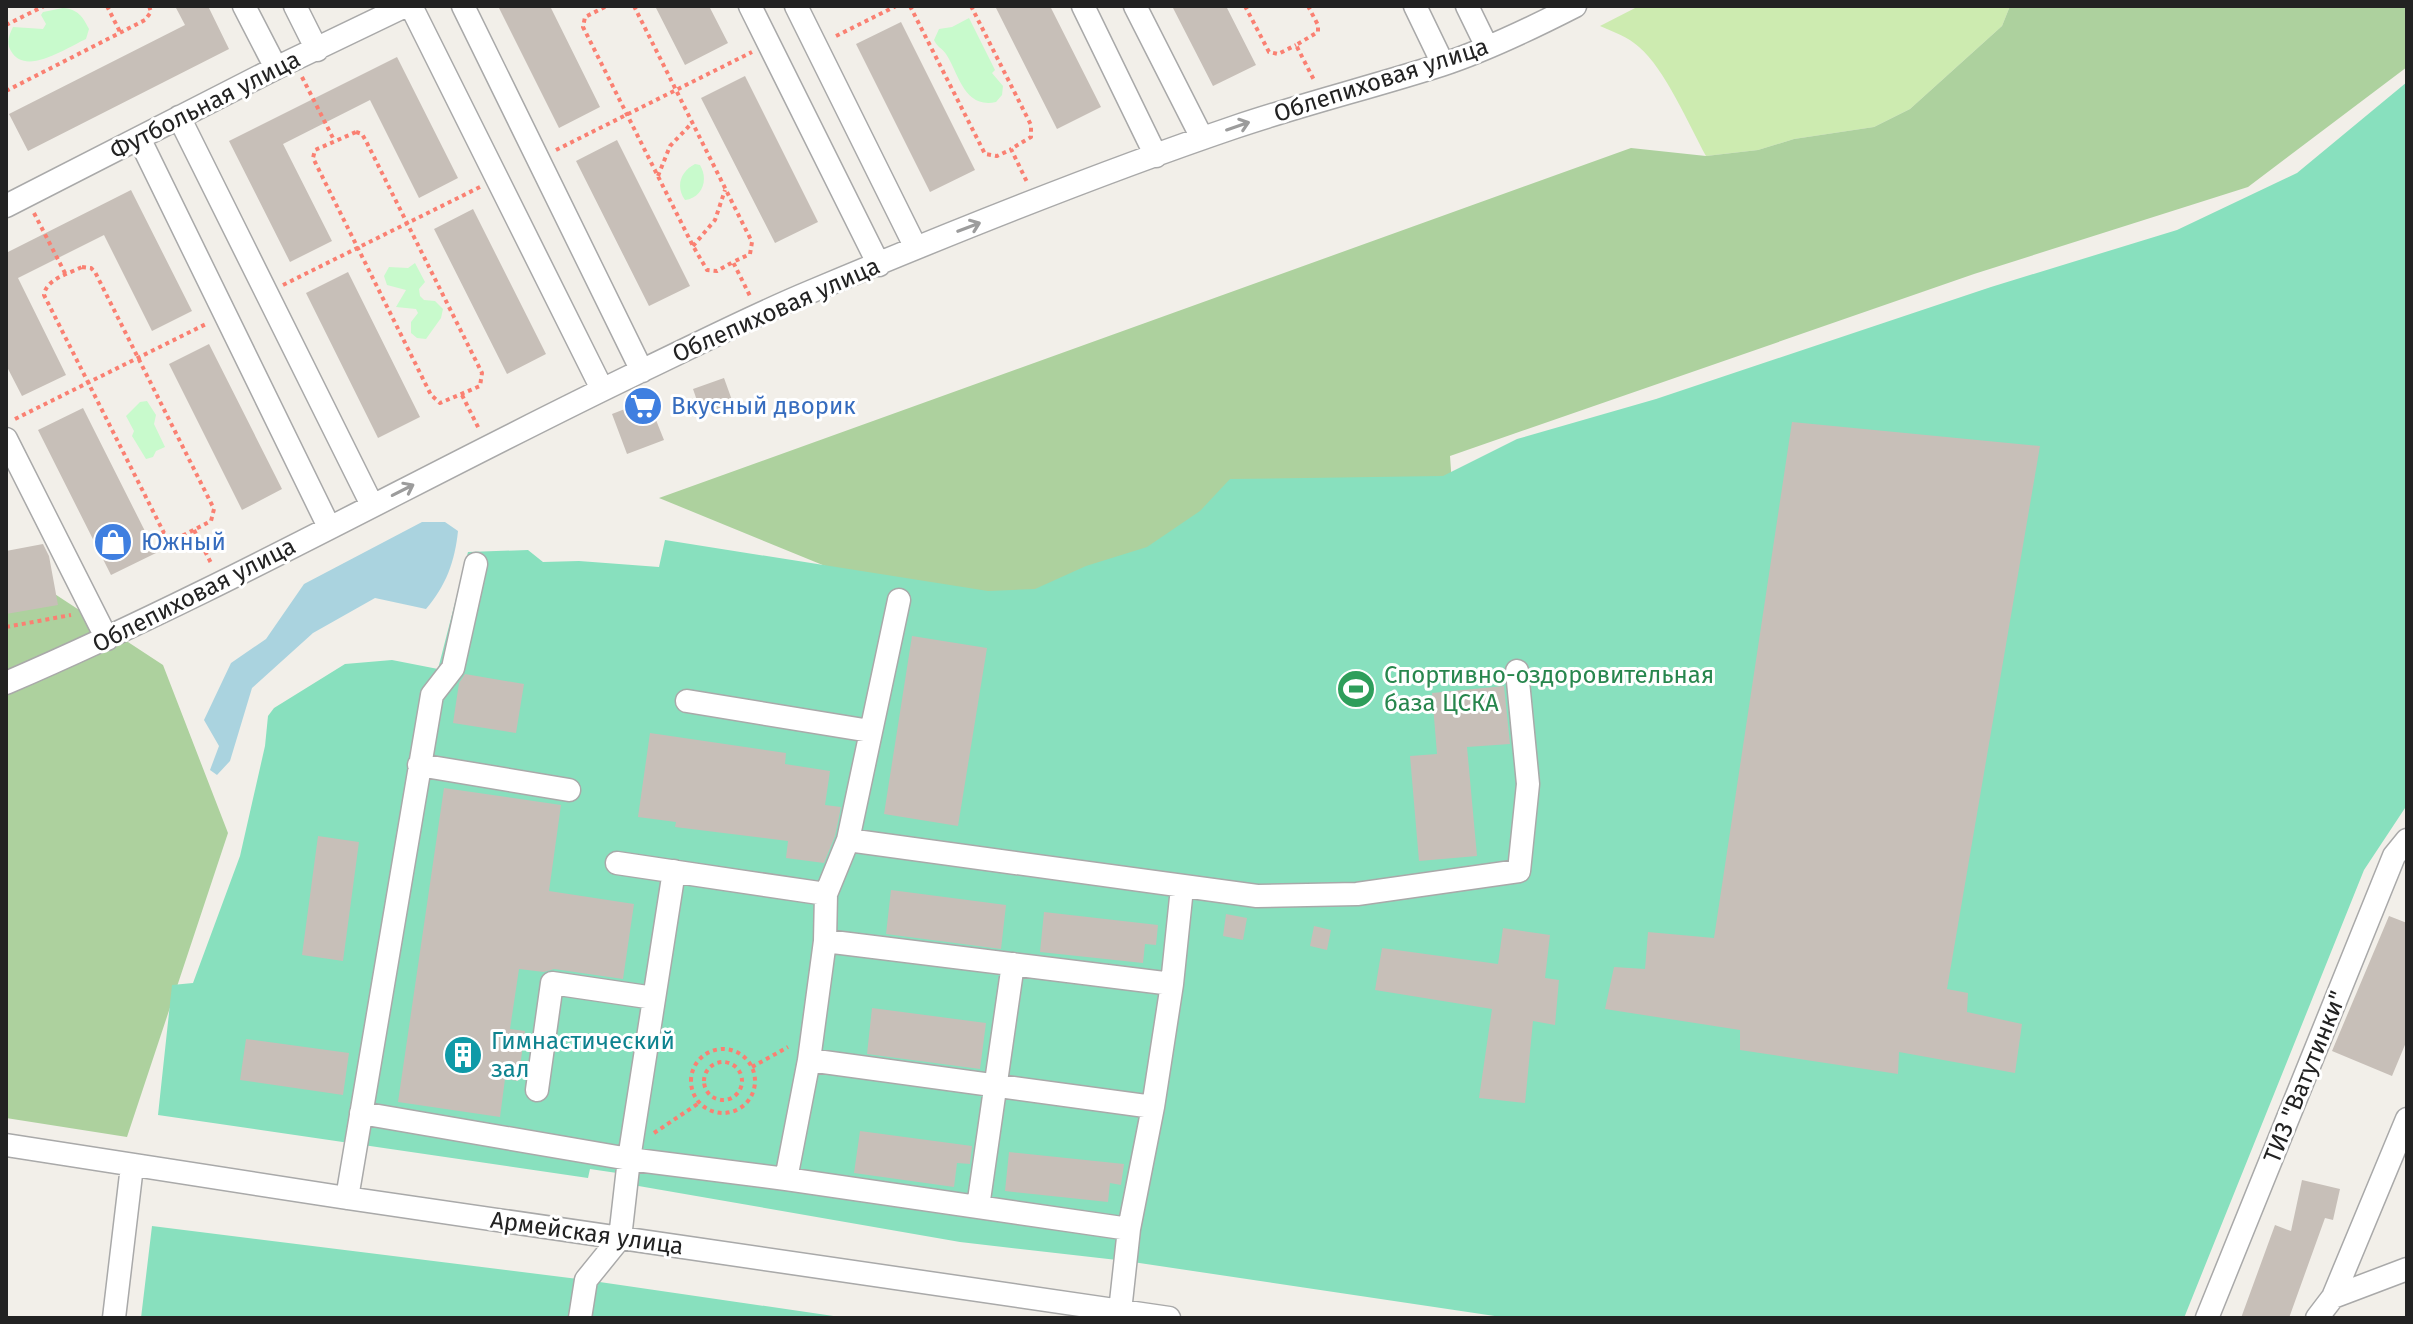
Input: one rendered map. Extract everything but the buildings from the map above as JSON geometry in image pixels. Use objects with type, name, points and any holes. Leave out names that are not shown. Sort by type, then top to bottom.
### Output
[{"type":"street","points":[[244,6],[285,64]]},
{"type":"street","points":[[295,6],[317,50]]},
{"type":"street","points":[[408,6],[602,389]]},
{"type":"street","name":"Футбольная улица","points":[[16,201],[285,64],[408,6]]},
{"type":"street","points":[[463,6],[642,371]]},
{"type":"street","points":[[750,6],[879,265]]},
{"type":"street","points":[[796,6],[916,248]]},
{"type":"street","points":[[1083,6],[1156,156]]},
{"type":"street","points":[[1135,6],[1202,138]]},
{"type":"street","points":[[1415,6],[1443,64]]},
{"type":"street","points":[[1467,6],[1487,47]]},
{"type":"street","name":"Облепиховая улица","points":[[6,683],[107,639],[602,389],[759,314],[916,248],[1202,138],[1443,64],[1575,6]]},
{"type":"street","points":[[179,117],[372,505]]},
{"type":"street","points":[[139,138],[329,527]]},
{"type":"street","points":[[6,439],[107,639]]},
{"type":"street","points":[[347,1198],[432,695],[453,668],[476,564]]},
{"type":"street","points":[[786,1179],[809,1060],[825,941],[826,894],[848,840],[899,600]]},
{"type":"street","points":[[848,840],[1257,896],[1357,894],[1519,871],[1528,784],[1517,671]]},
{"type":"street","points":[[687,701],[870,731]]},
{"type":"street","points":[[419,765],[569,790]]},
{"type":"street","name":"ТИЗ \"Ватутинки\"","points":[[2207,1318],[2394,856],[2407,840]]},
{"type":"street","points":[[617,863],[826,894]]},
{"type":"street","points":[[580,1318],[586,1280],[620,1238],[630,1153],[674,871]]},
{"type":"street","points":[[1120,1311],[1129,1229],[1153,1107],[1172,984],[1182,888]]},
{"type":"street","points":[[825,941],[1172,984]]},
{"type":"street","points":[[978,1207],[1013,964]]},
{"type":"street","points":[[537,1090],[552,983],[654,998]]},
{"type":"street","points":[[809,1060],[1153,1107]]},
{"type":"street","points":[[361,1113],[1129,1229]]},
{"type":"street","points":[[2317,1318],[2333,1297],[2407,1119]]},
{"type":"street","name":"Армейская улица","points":[[6,1145],[1169,1318]]},
{"type":"street","points":[[114,1318],[132,1166]]},
{"type":"street","points":[[2333,1297],[2407,1269]]},
{"type":"path","points":[[6,25],[44,6]]},
{"type":"path","points":[[107,6],[121,33]]},
{"type":"path","points":[[6,91],[149,18],[149,6]]},
{"type":"path","points":[[606,6],[585,17],[583,27],[693,246],[707,270],[717,271],[750,254],[753,246],[634,6]]},
{"type":"path","points":[[816,46],[896,6]]},
{"type":"path","points":[[910,6],[985,154],[997,156],[1027,141],[1033,130],[971,6]]},
{"type":"path","points":[[1245,6],[1269,52],[1278,54],[1318,32],[1318,25],[1308,6]]},
{"type":"path","points":[[538,159],[769,44]]},
{"type":"path","points":[[1296,45],[1323,99]]},
{"type":"path","points":[[285,64],[334,141]]},
{"type":"path","points":[[658,176],[670,146],[692,123]]},
{"type":"path","points":[[350,133],[362,134],[408,223],[482,373],[480,386],[440,403],[434,401],[357,248],[313,158],[315,150],[350,133]]},
{"type":"path","points":[[1011,149],[1037,201]]},
{"type":"path","points":[[267,293],[497,179]]},
{"type":"path","points":[[693,246],[715,220],[725,188]]},
{"type":"path","points":[[16,201],[66,275]]},
{"type":"path","points":[[733,262],[759,314]]},
{"type":"path","points":[[82,267],[91,268],[138,358],[214,509],[211,521],[178,538],[164,533],[44,295],[46,287],[82,267]]},
{"type":"path","points":[[6,424],[215,319]]},
{"type":"path","points":[[462,395],[488,447]]},
{"type":"path","points":[[194,530],[220,582]]},
{"type":"path","points":[[6,627],[92,612]]},
{"type":"path","points":[[752,1067],[812,1033]]},
{"type":"path","points":[[718,1049],[738,1052],[752,1067],[755,1077],[752,1096],[737,1110],[717,1113],[699,1103],[693,1095],[691,1075],[700,1058],[708,1052],[718,1049]]},
{"type":"path","points":[[726,1062],[737,1068],[742,1084],[731,1098],[719,1100],[705,1089],[704,1078],[709,1067],[726,1062]]},
{"type":"path","points":[[630,1153],[699,1103]]},
{"type":"green space","points":[[1639,6],[2010,6],[2002,26],[1910,109],[1874,127],[1794,139],[1758,150],[1706,156],[1667,83],[1649,57],[1630,40],[1600,26]]},
{"type":"green space","points":[[2010,6],[2407,6],[2407,67],[2248,187],[1974,274],[1450,456],[1462,627],[1088,624],[857,579],[659,498],[1631,148],[1706,156],[1758,150],[1794,139],[1874,127],[1910,109],[2002,26]]},
{"type":"green space","points":[[63,8],[73,10],[82,17],[89,29],[86,39],[36,61],[18,58],[11,51],[9,36],[13,27],[43,29],[46,24],[41,15],[43,12]]},
{"type":"green space","points":[[969,18],[995,70],[992,73],[1003,86],[1002,95],[996,102],[985,103],[970,95],[934,40],[939,29],[952,27]]},
{"type":"green space","name":"Спортивно-оздоровительная база ЦСКА","points":[[2407,82],[2407,805],[2364,870],[2184,1318],[1508,1318],[1126,1261],[960,1242],[627,1184],[617,1173],[590,1169],[588,1178],[158,1115],[172,985],[193,983],[240,856],[265,746],[268,716],[274,708],[345,664],[392,660],[438,669],[468,552],[528,550],[543,562],[579,561],[659,567],[665,540],[988,591],[1035,589],[1086,566],[1147,547],[1200,511],[1230,479],[1443,476],[1517,439],[1656,399],[1991,287],[2177,230],[2297,173]]},
{"type":"green space","points":[[695,164],[700,165],[703,171],[704,182],[696,196],[685,200],[680,189],[681,179]]},
{"type":"green space","points":[[415,263],[425,282],[419,289],[420,296],[424,300],[435,301],[443,309],[441,318],[426,339],[417,338],[411,333],[411,322],[418,313],[416,309],[396,307],[406,290],[387,285],[384,276],[389,267],[408,268]]},
{"type":"green space","points":[[147,401],[156,415],[154,424],[165,447],[146,459],[132,436],[134,431],[126,416],[140,402]]},
{"type":"green space","points":[[6,562],[163,665],[228,833],[127,1137],[6,1118]]},
{"type":"green space","points":[[152,1226],[586,1280],[847,1318],[141,1318]]},
{"type":"water","points":[[422,522],[445,522],[458,531],[448,573],[426,609],[375,598],[313,633],[252,688],[230,761],[217,775],[210,770],[219,746],[204,720],[231,663],[266,639],[304,584]]},
{"type":"place","name":"Вкусный дворик","points":[[643,406]]},
{"type":"place","name":"Южный","points":[[113,542]]},
{"type":"place","name":"Спортивно-оздоровительная база ЦСКА","points":[[1356,689]]},
{"type":"place","name":"Гимнастический зал","points":[[463,1055]]}]
